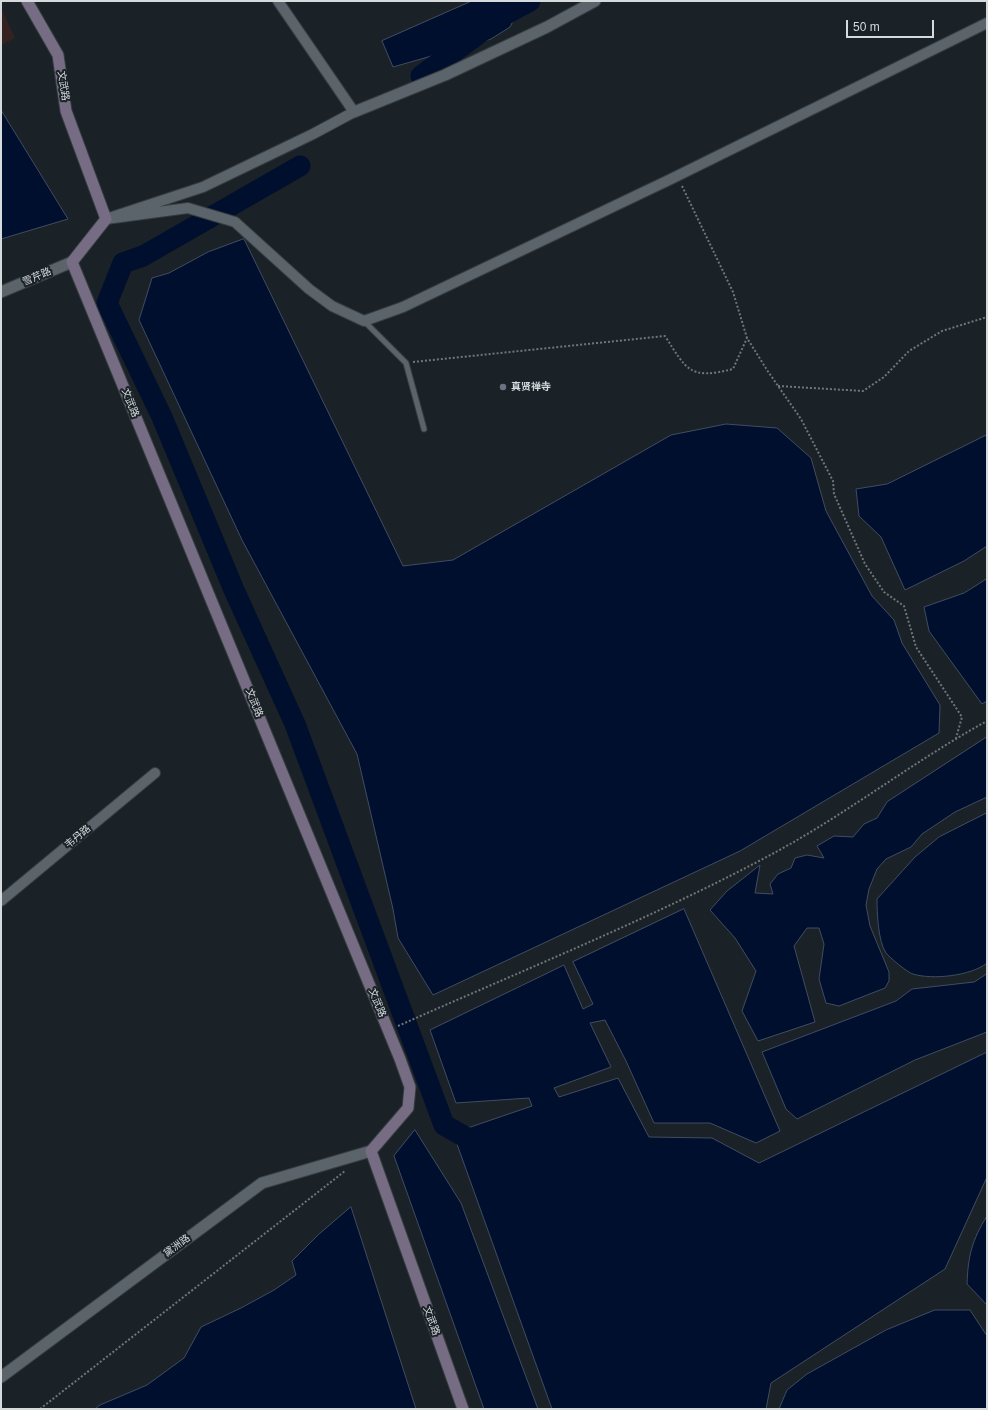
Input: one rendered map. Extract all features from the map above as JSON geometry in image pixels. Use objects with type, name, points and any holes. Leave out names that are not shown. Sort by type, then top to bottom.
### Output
[{"type":"main road","name":"文武路","points":[[28,1],[58,55],[66,111],[106,219]]},
{"type":"main road","points":[[72,262],[106,219]]},
{"type":"main road","name":"文武路","points":[[72,262],[410,1087],[408,1108],[371,1151],[462,1409]]},
{"type":"street","points":[[278,1],[354,112]]},
{"type":"street","points":[[106,219],[203,187],[313,134],[354,112],[445,75],[547,27],[595,1]]},
{"type":"street","points":[[106,219],[188,208],[235,222],[309,289],[332,306],[364,321],[404,307],[678,176],[987,23]]},
{"type":"street","name":"雪芹路","points":[[1,292],[72,262]]},
{"type":"street","name":"韦丹路","points":[[1,901],[155,773]]},
{"type":"street","name":"黛洲路","points":[[1,1377],[262,1183],[371,1151]]},
{"type":"lane","points":[[364,321],[406,362],[424,429]]},
{"type":"path","points":[[678,176],[733,292],[747,338],[801,419],[833,481],[834,494],[845,522],[865,564],[884,592],[904,606],[916,646],[962,717],[956,738]]},
{"type":"path","points":[[778,386],[863,391],[884,377],[909,351],[942,331],[987,317]]},
{"type":"path","points":[[406,362],[665,336],[684,365],[700,374],[733,369],[747,338]]},
{"type":"path","points":[[396,1027],[643,917],[774,852],[875,791],[956,738],[987,721]]},
{"type":"path","points":[[40,1409],[346,1170]]},
{"type":"shaded area","points":[[1,8],[15,38],[1,45]]},
{"type":"water","points":[[472,1],[523,1],[510,27],[491,39],[393,67],[382,41]]},
{"type":"water","points":[[1,110],[68,219],[1,239]]},
{"type":"water","points":[[244,239],[403,566],[453,560],[671,435],[726,424],[777,428],[811,458],[826,511],[872,596],[894,620],[902,643],[940,705],[939,733],[740,851],[433,995],[398,938],[393,909],[357,754],[242,540],[139,320],[152,278],[169,273],[208,252]]},
{"type":"water","points":[[987,435],[987,546],[964,561],[905,590],[881,537],[859,516],[856,489],[887,484]]},
{"type":"water","points":[[987,579],[987,701],[982,704],[929,631],[924,607],[964,593]]},
{"type":"water","points":[[987,737],[987,797],[955,812],[922,834],[911,847],[886,859],[877,869],[869,889],[866,905],[870,926],[889,972],[889,981],[885,988],[839,1006],[826,1003],[819,979],[824,944],[819,928],[807,928],[794,946],[815,1022],[758,1041],[742,1011],[756,971],[735,938],[710,910],[727,891],[760,865],[755,893],[773,894],[770,884],[778,874],[791,868],[795,858],[807,855],[824,858],[817,846],[834,836],[853,837],[864,824],[877,818],[887,802]]},
{"type":"water","points":[[987,813],[987,963],[971,971],[951,976],[930,977],[913,974],[891,958],[883,948],[878,927],[877,899],[915,857],[939,837]]},
{"type":"water","points":[[684,909],[780,1131],[756,1143],[710,1123],[654,1123],[626,1061],[605,1020],[590,1023],[611,1067],[554,1088],[559,1097],[618,1078],[649,1137],[712,1138],[759,1163],[987,1052],[987,1177],[945,1269],[771,1383],[766,1409],[552,1409],[453,1133],[532,1106],[529,1098],[456,1103],[430,1030],[564,965],[583,1009],[593,1004],[573,962]]},
{"type":"water","points":[[987,974],[987,1032],[915,1060],[797,1119],[786,1109],[762,1052],[896,1001],[912,989],[974,982]]},
{"type":"water","points":[[415,1130],[461,1203],[538,1409],[484,1409],[394,1156]]},
{"type":"water","points":[[351,1207],[416,1409],[95,1409],[100,1405],[147,1385],[184,1358],[201,1327],[274,1290],[296,1275],[292,1261],[318,1235]]},
{"type":"water","points":[[987,1216],[987,1305],[967,1284],[968,1265],[974,1241]]},
{"type":"water","points":[[935,1310],[970,1310],[987,1336],[987,1409],[779,1409],[787,1390],[807,1374],[886,1330]]},
{"type":"waterway","points":[[421,76],[504,15],[530,1]]},
{"type":"waterway","points":[[300,166],[143,256],[123,263],[107,303],[162,417],[234,590],[295,724],[444,1125],[481,1146]]},
{"type":"place","name":"真贤禅寺","points":[[503,387]]}]
